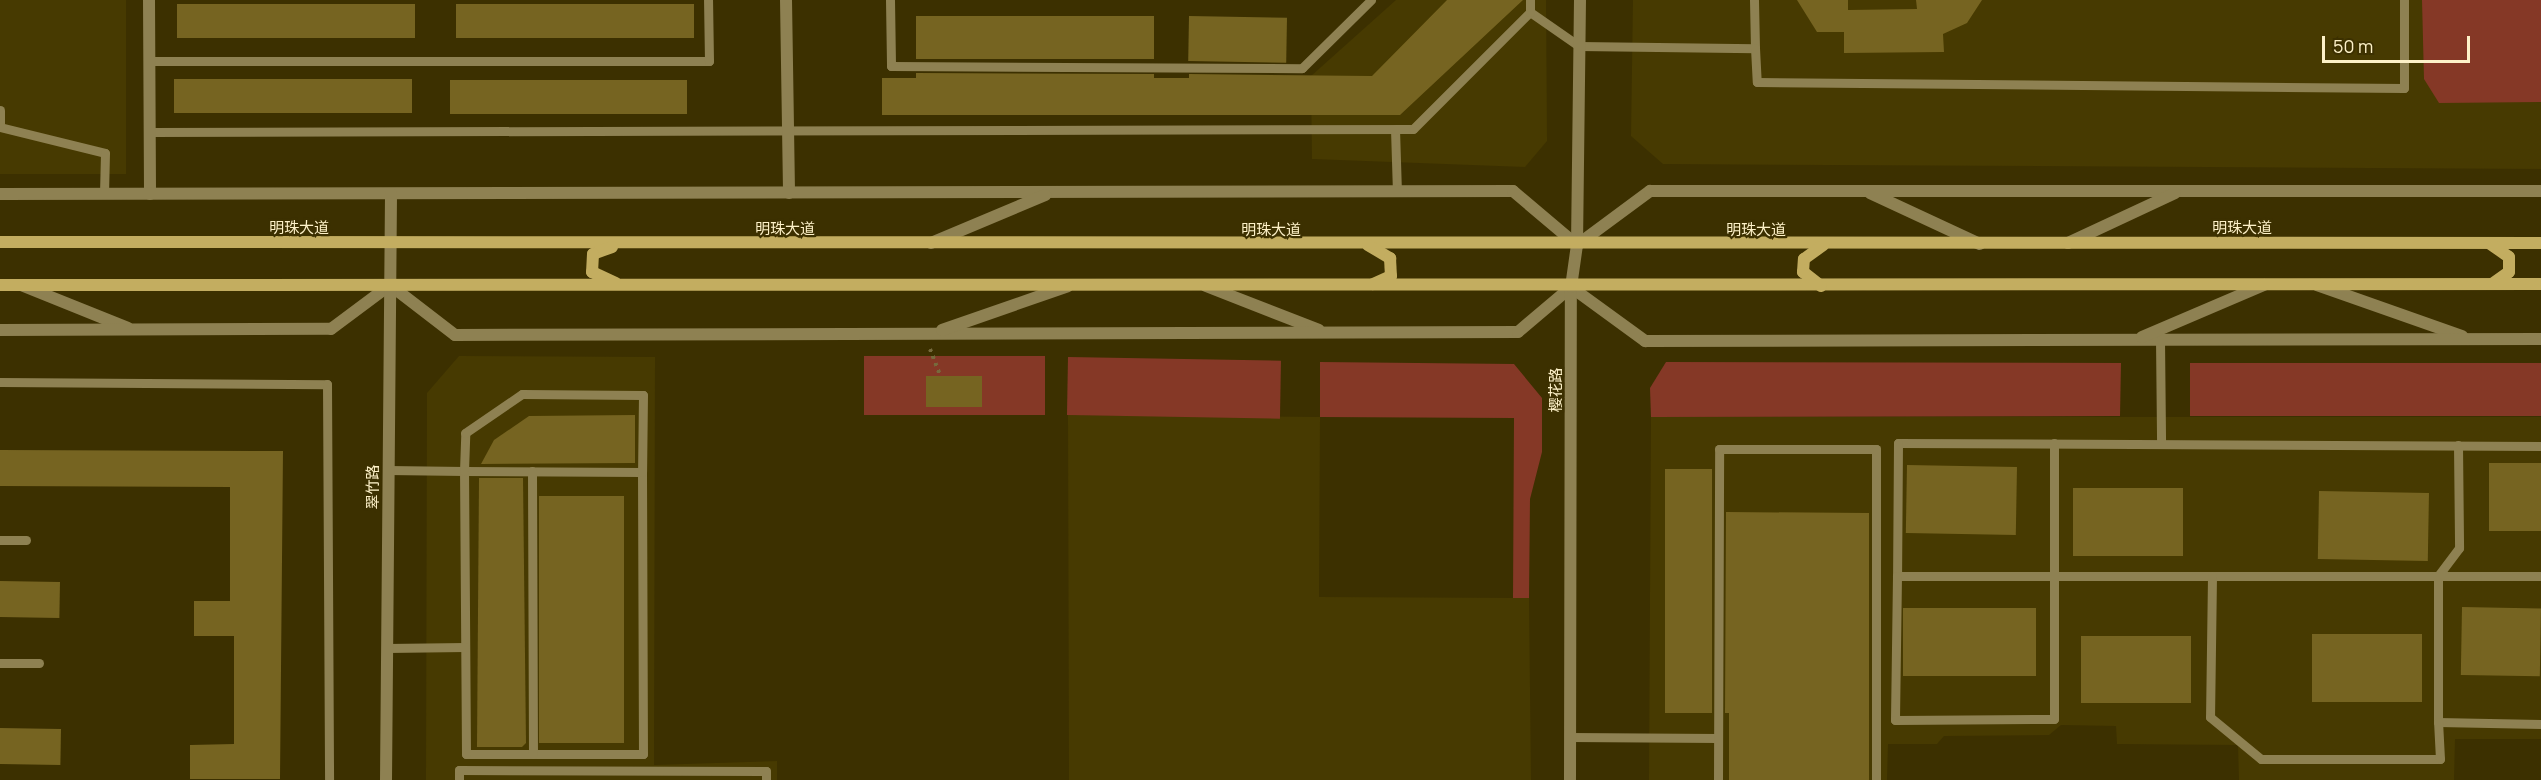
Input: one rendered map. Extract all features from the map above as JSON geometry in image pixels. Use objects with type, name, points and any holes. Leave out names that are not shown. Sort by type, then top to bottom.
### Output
[{"type":"main road","name":"明珠大道","points":[[0,242],[1368,245],[2541,243]]},
{"type":"main road","points":[[2489,243],[2509,257],[2509,272],[2491,284]]},
{"type":"main road","points":[[621,244],[593,254],[592,272],[621,285]]},
{"type":"main road","points":[[1366,287],[1391,276],[1390,258],[1368,245]]},
{"type":"main road","points":[[1821,286],[1803,272],[1804,259],[1823,245]]},
{"type":"main road","points":[[0,285],[1571,287],[2541,284]]},
{"type":"street","points":[[149,0],[150,194]]},
{"type":"street","points":[[786,0],[789,193]]},
{"type":"street","name":"樱花路","points":[[1570,780],[1571,287],[1577,245],[1580,0]]},
{"type":"street","points":[[0,194],[1513,191],[1577,245],[1650,191],[2541,191]]},
{"type":"street","points":[[1865,191],[1981,244]]},
{"type":"street","points":[[2067,244],[2178,191]]},
{"type":"street","points":[[928,244],[1052,192]]},
{"type":"street","name":"翠竹路","points":[[386,780],[391,194]]},
{"type":"street","points":[[20,285],[134,330]]},
{"type":"street","points":[[0,330],[331,329],[390,285],[455,335],[1518,332],[1571,287],[1646,341],[2541,339]]},
{"type":"street","points":[[2135,340],[2264,285]]},
{"type":"street","points":[[2316,285],[2470,339]]},
{"type":"street","points":[[928,334],[1068,286]]},
{"type":"street","points":[[1206,286],[1327,333]]},
{"type":"lane","points":[[149,61],[709,61],[708,0]]},
{"type":"lane","points":[[890,0],[891,66],[1302,68],[1371,0]]},
{"type":"lane","points":[[150,132],[788,133],[1413,129],[1530,12],[1530,0]]},
{"type":"lane","points":[[1754,0],[1757,82],[2404,88],[2404,0]]},
{"type":"lane","points":[[1530,12],[1579,46],[1755,48]]},
{"type":"lane","points":[[0,110],[0,127],[105,153],[104,194]]},
{"type":"lane","points":[[1395,129],[1397,192]]},
{"type":"lane","points":[[2160,339],[2161,443]]},
{"type":"lane","points":[[0,382],[327,384],[329,780]]},
{"type":"lane","points":[[522,394],[643,395],[643,754],[466,754],[464,471],[465,433],[522,394]]},
{"type":"lane","points":[[2054,443],[2054,719],[1895,720],[1898,443],[2054,443],[2161,443],[2541,446]]},
{"type":"lane","points":[[2212,576],[2210,717],[2261,759],[2440,759],[2438,576],[2459,548],[2458,445]]},
{"type":"lane","points":[[1718,780],[1719,449],[1876,449],[1876,780]]},
{"type":"lane","points":[[388,470],[642,472]]},
{"type":"lane","points":[[532,471],[534,754]]},
{"type":"lane","points":[[0,540],[26,540]]},
{"type":"lane","points":[[1896,576],[2541,576]]},
{"type":"lane","points":[[387,648],[465,647]]},
{"type":"lane","points":[[0,663],[39,663]]},
{"type":"lane","points":[[2438,722],[2541,724]]},
{"type":"lane","points":[[1570,737],[1718,738]]},
{"type":"lane","points":[[459,780],[459,771],[651,776],[766,771],[766,780]]},
{"type":"path","points":[[928,334],[939,373]]},
{"type":"shaded area","points":[[0,0],[126,0],[126,174],[0,174]]},
{"type":"shaded area","points":[[1396,0],[1546,0],[1547,141],[1525,167],[1312,159],[1311,76]]},
{"type":"shaded area","points":[[1633,0],[2541,0],[2541,169],[1663,164],[1631,136]]},
{"type":"shaded area","points":[[2422,0],[2541,0],[2541,102],[2439,103],[2424,79]]},
{"type":"shaded area","points":[[459,356],[655,357],[654,765],[777,761],[777,780],[426,780],[427,393]]},
{"type":"shaded area","points":[[864,356],[1045,356],[1045,415],[864,415]]},
{"type":"shaded area","points":[[1068,357],[1281,361],[1280,419],[1067,415]]},
{"type":"shaded area","points":[[1320,362],[1514,364],[1542,398],[1542,452],[1530,499],[1529,598],[1513,598],[1514,418],[1320,417]]},
{"type":"shaded area","points":[[1666,362],[2121,363],[2120,416],[1651,417],[1650,388]]},
{"type":"shaded area","points":[[2190,363],[2541,363],[2541,416],[2190,416]]},
{"type":"shaded area","points":[[1068,415],[1320,417],[1319,597],[1529,598],[1531,780],[1069,780]]},
{"type":"shaded area","points":[[1651,417],[2541,417],[2541,739],[2455,739],[2454,780],[2239,780],[2238,745],[2117,744],[2116,726],[2061,725],[2049,735],[1944,736],[1937,744],[1888,744],[1887,780],[1649,780]]},
{"type":"building","points":[[1447,0],[1523,0],[1400,115],[882,115],[882,78],[916,78],[916,73],[1154,74],[1154,78],[1189,78],[1189,74],[1372,76]]},
{"type":"building","points":[[1797,0],[1848,0],[1848,10],[1917,9],[1916,0],[1982,0],[1967,23],[1943,34],[1944,52],[1844,53],[1844,32],[1817,32]]},
{"type":"building","points":[[177,4],[415,4],[415,38],[177,38]]},
{"type":"building","points":[[456,4],[694,4],[694,38],[456,38]]},
{"type":"building","points":[[916,16],[1154,16],[1154,59],[916,59]]},
{"type":"building","points":[[1189,16],[1287,18],[1286,63],[1188,61]]},
{"type":"building","points":[[174,79],[412,79],[412,113],[174,113]]},
{"type":"building","points":[[450,80],[687,80],[687,114],[450,114]]},
{"type":"building","points":[[926,376],[982,376],[982,407],[926,407]]},
{"type":"building","points":[[635,415],[635,463],[481,464],[494,440],[529,416]]},
{"type":"building","points":[[0,450],[283,451],[280,779],[190,779],[190,745],[234,744],[234,636],[194,636],[194,601],[230,601],[230,487],[0,486]]},
{"type":"building","points":[[2489,463],[2541,463],[2541,531],[2489,531]]},
{"type":"building","points":[[1907,465],[2017,467],[2016,535],[1906,533]]},
{"type":"building","points":[[1665,469],[1712,469],[1712,713],[1665,713]]},
{"type":"building","points":[[479,478],[523,478],[526,743],[522,747],[477,747]]},
{"type":"building","points":[[2073,488],[2183,488],[2183,556],[2073,556]]},
{"type":"building","points":[[2319,491],[2429,493],[2428,561],[2318,559]]},
{"type":"building","points":[[539,496],[624,496],[624,743],[539,743]]},
{"type":"building","points":[[1726,512],[1869,513],[1869,780],[1729,780],[1729,713],[1725,713]]},
{"type":"building","points":[[0,581],[60,582],[59,618],[0,617]]},
{"type":"building","points":[[2462,607],[2541,608],[2540,676],[2461,675]]},
{"type":"building","points":[[1903,608],[2036,608],[2036,676],[1903,676]]},
{"type":"building","points":[[2312,634],[2422,634],[2422,702],[2312,702]]},
{"type":"building","points":[[2081,636],[2191,636],[2191,703],[2081,703]]},
{"type":"building","points":[[0,728],[61,729],[60,765],[0,764]]}]
